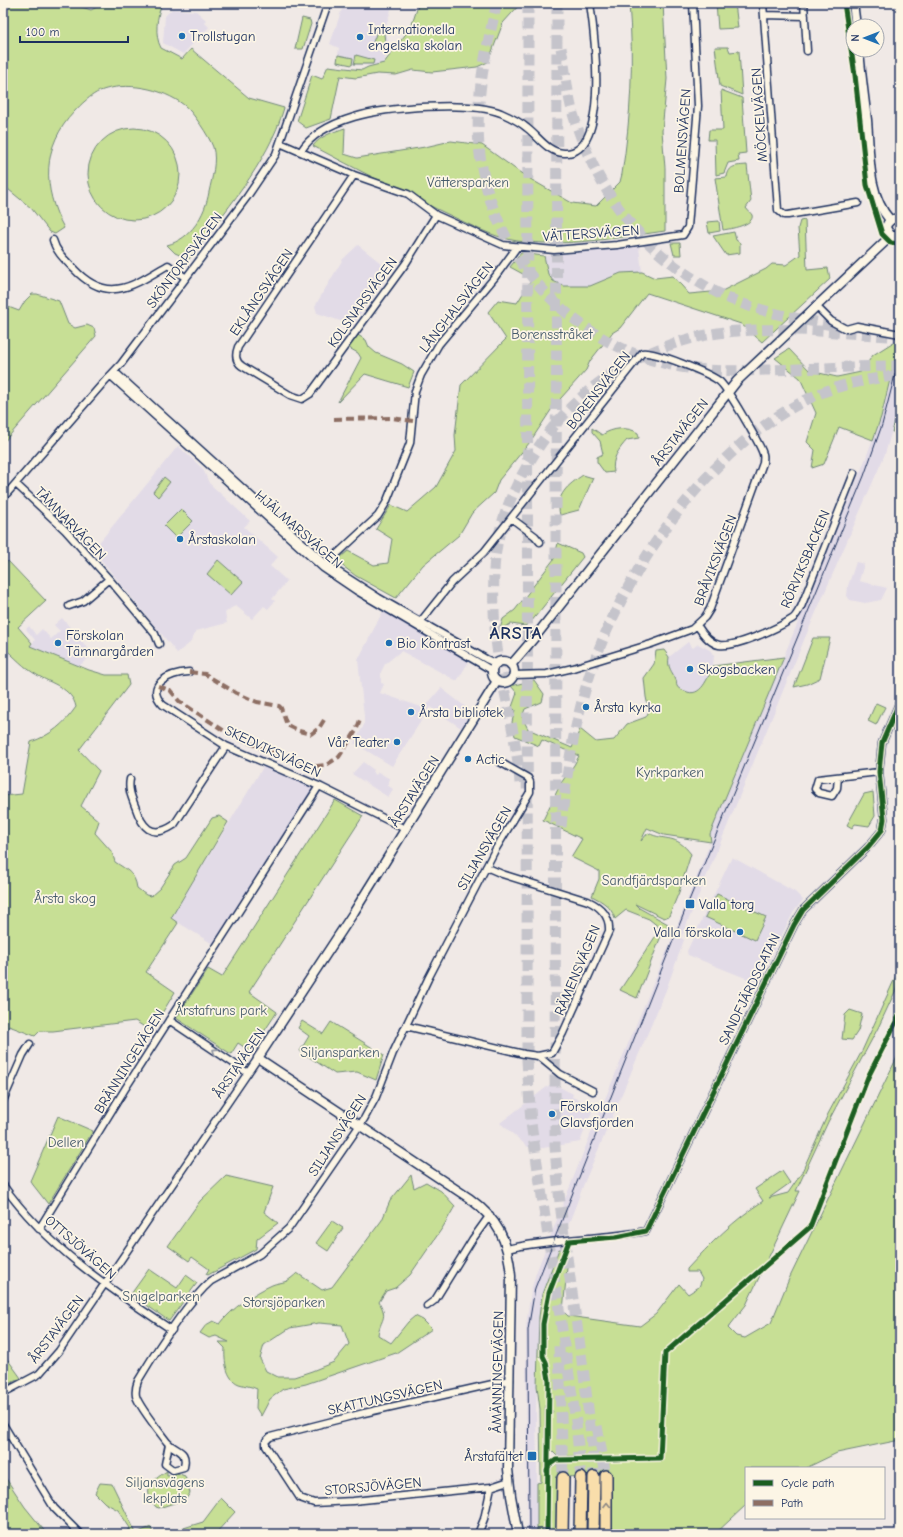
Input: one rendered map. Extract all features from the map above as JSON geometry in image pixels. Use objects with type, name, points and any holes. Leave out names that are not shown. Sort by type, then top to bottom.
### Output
[{"type":"highway","points":[[606,1476],[606,1534]]},
{"type":"highway","points":[[593,1534],[594,1477]]},
{"type":"highway","points":[[562,1534],[563,1478]]},
{"type":"highway","points":[[580,1534],[581,1478]]},
{"type":"street","name":"SKÖNTORPSVÄGEN","points":[[3,498],[104,382],[113,374],[247,197],[276,154],[328,3]]},
{"type":"street","points":[[302,151],[307,142],[316,135],[353,117],[379,112],[462,106],[485,109],[511,118],[525,126],[546,146],[554,150],[564,153],[580,148],[589,136],[595,104],[596,53],[590,3]]},
{"type":"street","name":"BOLMENSVÄGEN","points":[[686,233],[688,227],[698,106],[693,3]]},
{"type":"street","name":"MÖCKELVÄGEN","points":[[764,3],[777,207],[780,213],[788,215],[858,203]]},
{"type":"street","points":[[804,3],[807,51]]},
{"type":"street","points":[[853,3],[855,18]]},
{"type":"street","points":[[764,15],[805,16]]},
{"type":"street","points":[[860,58],[869,158],[875,195],[880,208],[890,220]]},
{"type":"street","name":"VÄTTERSVÄGEN","points":[[280,143],[302,151],[354,175],[408,194],[436,215],[503,245],[554,250],[586,248],[668,238],[686,233]]},
{"type":"street","name":"EKLÅNGSVÄGEN","points":[[302,399],[290,395],[242,366],[238,362],[236,354],[238,347],[354,175]]},
{"type":"street","name":"KOLSNARSVÄGEN","points":[[302,399],[310,394],[414,250],[436,215]]},
{"type":"street","points":[[896,236],[886,228],[890,220],[894,218],[900,219]]},
{"type":"street","name":"ÅRSTAVÄGEN","points":[[511,665],[727,392],[753,364],[896,236]]},
{"type":"street","points":[[53,240],[55,249],[80,276],[96,287],[117,290],[131,286],[168,265],[186,278]]},
{"type":"street","name":"LÅNGHALSVÄGEN","points":[[324,566],[378,516],[386,503],[410,443],[415,391],[421,375],[439,344],[495,277],[516,247]]},
{"type":"street","points":[[816,306],[832,321],[846,329],[857,326],[900,334]]},
{"type":"street","name":"BORENSVÄGEN","points":[[419,623],[452,582],[484,552],[642,353],[649,352],[662,356],[719,381],[727,392]]},
{"type":"street","name":"HJÄLMARSVÄGEN","points":[[113,374],[324,566],[419,623],[492,671]]},
{"type":"street","name":"BRÅVIKSVÄGEN","points":[[514,675],[537,675],[573,668],[651,644],[688,631],[697,625],[710,609],[763,463],[764,455],[727,392]]},
{"type":"street","name":"RÖRVIKSBACKEN","points":[[697,625],[705,636],[718,645],[728,645],[739,643],[793,618],[801,607],[854,473]]},
{"type":"street","name":"TÄMNARVÄGEN","points":[[16,484],[65,530],[109,579],[155,634],[159,644]]},
{"type":"street","points":[[512,518],[535,536],[540,542]]},
{"type":"street","name":"TÄMNARVÄGEN","points":[[69,606],[83,601],[109,579]]},
{"type":"street","name":"HJÄLMARSVÄGEN","points":[[419,623],[497,664]]},
{"type":"street","points":[[504,661],[511,665],[514,675],[507,682],[497,681],[492,671],[497,664],[504,661]]},
{"type":"street","name":"SKEDVIKSVÄGEN","points":[[189,672],[169,675],[164,678],[157,688],[158,698],[163,705],[226,746],[319,786],[405,830]]},
{"type":"street","name":"ÅRSTAVÄGEN","points":[[3,1393],[39,1374],[47,1367],[299,997],[497,681]]},
{"type":"street","name":"SANDFJÄRDSGATAN","points":[[507,1250],[530,1245],[616,1237],[646,1232],[794,925],[803,910],[868,847],[882,830],[884,818],[879,772],[882,743],[900,701]]},
{"type":"street","points":[[130,779],[128,788],[144,826],[152,831],[166,830],[174,825],[226,746]]},
{"type":"street","name":"SILJANSVÄGEN","points":[[169,1444],[138,1401],[136,1389],[138,1381],[172,1330],[204,1287],[211,1281],[260,1254],[289,1228],[360,1125],[376,1097],[393,1053],[486,866],[530,792],[530,782],[528,778],[498,760]]},
{"type":"street","points":[[838,777],[879,772]]},
{"type":"street","name":"BRÄNNINGEVÄGEN","points":[[39,1229],[169,1020],[319,786]]},
{"type":"street","name":"RÄMENSVÄGEN","points":[[486,866],[502,874],[588,901],[600,907],[608,920],[609,932],[563,1033],[552,1053],[538,1056]]},
{"type":"street","points":[[169,1020],[248,1073]]},
{"type":"street","points":[[406,1026],[538,1056],[560,1074],[593,1091]]},
{"type":"street","points":[[3,1101],[23,1055],[30,1044]]},
{"type":"street","name":"ÅMÄNNINGEVÄGEN","points":[[258,1058],[469,1198],[490,1215],[499,1229],[507,1250],[511,1276],[509,1481],[518,1534]]},
{"type":"street","name":"OTTSJÖVÄGEN","points":[[3,1185],[39,1229],[113,1291],[172,1330]]},
{"type":"street","points":[[427,1306],[435,1300],[472,1240],[490,1215]]},
{"type":"street","name":"SKATTUNGSVÄGEN","points":[[266,1441],[270,1437],[364,1413],[510,1380]]},
{"type":"street","points":[[3,1424],[54,1508],[80,1534]]},
{"type":"street","name":"STORSJÖVÄGEN","points":[[266,1441],[266,1446],[300,1498],[314,1503],[353,1501],[491,1487],[509,1481]]},
{"type":"street","points":[[478,1534],[484,1519],[491,1487]]},
{"type":"shaded area","name":"Internationella engelska skolan","points":[[344,3],[393,3],[385,29],[390,47],[382,65],[354,65],[337,62],[339,48],[330,44]]},
{"type":"shaded area","name":"Trollstugan","points":[[172,9],[196,11],[206,20],[204,22],[209,27],[183,54],[163,43],[165,16]]},
{"type":"shaded area","points":[[358,245],[391,271],[352,325],[317,313],[315,306],[343,259]]},
{"type":"shaded area","points":[[639,247],[642,272],[621,273],[590,286],[564,286],[553,281],[548,274],[544,256]]},
{"type":"shaded area","points":[[894,367],[900,369],[900,402],[885,454],[804,640],[681,938],[684,940],[666,990],[585,1181],[542,1294],[539,1317],[536,1411],[538,1523],[537,1534],[527,1534],[526,1326],[531,1291],[536,1273],[595,1123],[712,838],[710,834],[864,463],[881,417]]},
{"type":"shaded area","name":"Årstaskolan","points":[[178,446],[203,469],[209,483],[250,521],[244,527],[278,557],[270,566],[287,581],[272,599],[275,601],[268,609],[264,606],[252,619],[236,606],[231,608],[225,613],[227,623],[196,631],[190,643],[177,653],[93,550]]},
{"type":"shaded area","points":[[856,562],[864,564],[859,581],[887,588],[881,600],[865,603],[850,600],[847,596],[848,586]]},
{"type":"shaded area","points":[[383,611],[467,659],[468,663],[457,681],[401,651],[385,664],[381,672],[381,683],[384,684],[380,693],[424,708],[441,688],[471,711],[461,728],[430,707],[392,766],[354,743],[364,725],[358,660]]},
{"type":"shaded area","name":"Förskolan Tämnargården","points":[[62,618],[91,652],[91,656],[79,666],[30,646],[35,640],[26,629],[29,626],[36,635],[42,629],[51,639],[60,631],[54,625]]},
{"type":"shaded area","name":"Skogsbacken","points":[[688,642],[693,648],[698,644],[710,650],[714,656],[713,666],[704,685],[697,692],[690,694],[679,688],[668,665],[669,657]]},
{"type":"shaded area","points":[[363,762],[374,770],[373,772],[376,775],[378,772],[390,779],[387,785],[393,789],[388,797],[352,774]]},
{"type":"shaded area","points":[[265,764],[318,786],[216,946],[171,918]]},
{"type":"shaded area","name":"Valla förskola","points":[[732,857],[795,892],[803,900],[793,913],[758,983],[688,955],[687,951]]},
{"type":"shaded area","name":"Förskolan Glavsfjorden","points":[[552,1083],[573,1094],[572,1097],[587,1103],[588,1101],[595,1104],[580,1142],[543,1148],[528,1147],[500,1123]]},
{"type":"green space","points":[[3,3],[69,3],[91,10],[105,3],[162,3],[157,26],[161,48],[182,59],[191,49],[249,98],[284,108],[277,129],[256,168],[230,206],[189,259],[175,253],[167,245],[176,242],[190,232],[196,225],[204,209],[214,164],[213,147],[200,124],[184,105],[155,90],[121,87],[100,91],[83,103],[63,125],[51,153],[49,168],[49,183],[52,198],[64,228],[55,234],[50,232],[31,208],[3,185]]},
{"type":"green space","points":[[419,3],[521,3],[503,23],[488,62],[477,67],[432,72],[413,70],[396,75],[377,74],[356,78],[340,76],[331,119],[306,128],[297,121],[312,75],[322,79],[328,66],[362,70],[384,63],[411,27]]},
{"type":"green space","name":"Vättersparken","points":[[629,3],[663,3],[667,79],[662,131],[665,168],[665,231],[610,239],[554,243],[535,243],[507,239],[479,229],[443,212],[313,146],[323,137],[345,128],[344,154],[357,158],[425,147],[451,141],[482,145],[525,176],[572,203],[596,206],[620,182],[622,174],[628,131],[631,89],[631,25]]},
{"type":"green space","points":[[716,3],[735,3],[738,28],[718,29]]},
{"type":"green space","points":[[302,18],[310,20],[311,24],[303,49],[295,49]]},
{"type":"green space","points":[[379,26],[383,28],[385,41],[382,46],[373,42]]},
{"type":"green space","points":[[715,47],[728,47],[730,52],[739,51],[742,95],[720,86]]},
{"type":"green space","points":[[338,55],[353,58],[352,65],[337,62]]},
{"type":"green space","points":[[356,55],[374,60],[373,64],[354,64]]},
{"type":"green space","points":[[721,90],[742,98],[746,153],[738,154],[739,161],[728,163],[724,173],[716,175],[715,140],[708,140],[709,130],[723,130]]},
{"type":"green space","points":[[134,128],[152,131],[167,141],[177,156],[180,174],[177,192],[167,207],[152,217],[134,220],[116,217],[101,207],[91,192],[88,174],[91,156],[101,141],[116,131]]},
{"type":"green space","points":[[747,165],[751,201],[746,208],[752,215],[752,218],[746,224],[723,230],[715,178],[727,177],[731,168]]},
{"type":"green space","name":"Borensstråket","points":[[805,220],[807,270],[828,268],[830,279],[762,342],[741,324],[647,293],[620,328],[612,333],[590,361],[586,370],[553,407],[530,442],[499,480],[494,493],[472,513],[459,535],[423,565],[396,598],[356,576],[336,561],[348,551],[374,565],[388,563],[392,539],[376,529],[391,505],[407,512],[436,487],[456,451],[455,435],[461,385],[506,339],[488,312],[498,300],[517,303],[532,279],[510,267],[521,253],[544,256],[548,274],[553,281],[564,286],[590,286],[621,273],[642,272],[655,278],[673,276],[689,294],[722,291],[766,269],[772,264],[786,265],[800,255],[798,228],[800,221]]},
{"type":"green space","points":[[719,221],[720,231],[709,233],[707,222]]},
{"type":"green space","points":[[734,232],[736,240],[740,243],[740,253],[726,255],[713,236]]},
{"type":"green space","points":[[671,243],[680,243],[681,255],[674,255]]},
{"type":"green space","points":[[32,294],[37,294],[59,301],[68,324],[75,328],[87,325],[94,328],[96,336],[3,443],[3,305],[19,311],[25,301]]},
{"type":"green space","points":[[356,334],[366,340],[369,347],[376,353],[402,364],[414,372],[408,387],[365,374],[338,402],[361,358],[358,353],[349,348]]},
{"type":"green space","points":[[900,338],[881,417],[873,440],[839,427],[824,464],[812,468],[815,450],[807,442],[816,413],[800,378],[775,358],[789,349],[810,371],[837,377],[861,372],[873,355]]},
{"type":"green space","points":[[900,402],[900,431],[892,432]]},
{"type":"green space","points":[[592,428],[602,435],[615,429],[630,429],[638,433],[639,438],[627,440],[619,451],[613,467],[614,472],[605,473],[597,462],[597,457],[603,454],[600,441],[592,432]]},
{"type":"green space","points":[[583,475],[593,478],[579,510],[560,515],[559,502],[561,496],[572,483]]},
{"type":"green space","points":[[164,477],[170,482],[158,497],[153,492]]},
{"type":"green space","points":[[181,509],[193,521],[176,538],[164,526]]},
{"type":"green space","points":[[558,543],[581,553],[583,557],[531,622],[525,626],[511,624],[500,629],[503,619],[515,610],[554,559]]},
{"type":"green space","points":[[218,560],[243,582],[231,595],[207,574]]},
{"type":"green space","name":"Årsta skog","points":[[8,561],[46,601],[18,627],[32,643],[30,646],[89,670],[106,675],[127,675],[129,685],[79,750],[99,771],[81,806],[99,821],[95,833],[112,852],[115,862],[132,875],[137,888],[146,895],[151,896],[160,888],[175,865],[186,858],[212,818],[219,816],[228,822],[171,918],[178,923],[146,972],[175,992],[151,1031],[135,1021],[53,1031],[40,1031],[35,1036],[9,1026],[3,1038],[3,796],[22,794],[31,742],[51,732],[67,719],[76,707],[74,701],[66,691],[32,672],[3,647],[3,614],[5,612],[3,610],[3,566]]},
{"type":"green space","points":[[813,638],[830,638],[820,678],[807,684],[794,687]]},
{"type":"green space","name":"Kyrkparken","points":[[664,650],[669,657],[669,667],[679,689],[691,693],[700,690],[713,666],[784,657],[710,834],[711,842],[664,835],[647,828],[641,841],[648,833],[675,840],[685,847],[691,854],[679,892],[669,916],[664,918],[635,904],[639,908],[668,924],[665,932],[649,919],[626,910],[615,919],[609,908],[603,902],[592,896],[599,879],[599,871],[571,857],[582,839],[543,820],[561,783],[579,756],[542,740],[539,746],[515,736],[512,722],[515,710],[512,707],[517,693],[511,686],[534,680],[544,694],[542,702],[525,709],[522,717],[528,729],[572,748],[580,729],[596,742],[614,740],[627,724],[646,717],[649,711],[644,678],[654,664],[656,651]]},
{"type":"green space","points":[[876,703],[885,707],[876,725],[868,721]]},
{"type":"green space","points":[[873,792],[875,816],[869,826],[855,824],[852,828],[847,825],[864,794]]},
{"type":"green space","name":"Årstafruns park","points":[[335,800],[363,816],[249,992],[277,1012],[252,1050],[250,1051],[238,1043],[231,1054],[176,1018],[208,969],[222,977]]},
{"type":"green space","points":[[717,894],[766,917],[755,940],[705,917]]},
{"type":"green space","points":[[657,934],[661,936],[637,998],[620,990]]},
{"type":"green space","name":"Årstafältet","points":[[900,967],[900,981],[879,1026],[828,1122],[796,1191],[800,1191],[746,1305],[728,1328],[736,1336],[745,1338],[771,1323],[789,1279],[900,1051],[900,1440],[837,1453],[808,1467],[745,1467],[745,1506],[715,1534],[612,1534],[611,1477],[613,1476],[555,1477],[557,1479],[557,1534],[549,1534],[549,1476],[552,1467],[561,1462],[616,1461],[612,1456],[557,1456],[549,1448],[550,1419],[553,1411],[545,1405],[545,1534],[537,1534],[537,1483],[541,1482],[540,1409],[537,1386],[539,1317],[542,1294],[559,1249],[566,1250],[568,1257],[563,1311],[568,1316],[640,1326],[656,1314],[679,1284],[688,1294],[699,1287],[702,1279],[698,1272],[687,1272],[687,1269],[723,1232],[763,1201],[755,1189],[782,1171],[790,1183],[769,1198],[788,1193],[801,1174],[828,1114],[862,1051]]},
{"type":"green space","points":[[850,1010],[862,1014],[858,1031],[852,1040],[842,1039],[845,1015]]},
{"type":"green space","name":"Siljansparken","points":[[302,1021],[323,1034],[331,1022],[384,1055],[376,1080],[357,1072],[335,1074],[300,1051],[309,1036],[298,1028]]},
{"type":"green space","name":"Dellen","points":[[58,1116],[93,1131],[48,1204],[30,1181]]},
{"type":"green space","name":"Storsjöparken","points":[[411,1175],[414,1188],[426,1182],[441,1191],[455,1206],[443,1227],[410,1275],[395,1288],[386,1291],[379,1302],[384,1316],[378,1335],[391,1343],[408,1322],[415,1316],[423,1320],[432,1329],[396,1353],[306,1384],[283,1389],[270,1399],[261,1416],[256,1408],[257,1389],[235,1382],[229,1374],[225,1358],[225,1348],[219,1342],[229,1342],[216,1336],[209,1338],[200,1333],[206,1325],[213,1321],[220,1324],[237,1307],[258,1292],[274,1284],[287,1281],[297,1273],[322,1290],[332,1287],[382,1220],[390,1201]],"holes":[[[319,1323],[342,1325],[349,1344],[334,1362],[294,1377],[278,1377],[266,1371],[260,1359],[264,1345],[290,1328]]]},
{"type":"green space","points":[[226,1176],[273,1187],[264,1212],[278,1223],[257,1239],[256,1249],[208,1275],[206,1274],[209,1269],[192,1257],[189,1261],[168,1246],[200,1201]]},
{"type":"green space","points":[[332,1221],[343,1228],[328,1251],[316,1243]]},
{"type":"green space","name":"Snigelparken","points":[[149,1269],[177,1288],[186,1275],[197,1283],[169,1321],[131,1294]]},
{"type":"green space","points":[[3,1353],[21,1378],[3,1387]]},
{"type":"green space","name":"Siljansvägens lekplats","points":[[167,1471],[167,1476],[174,1475],[174,1472],[185,1476],[190,1493],[186,1499],[159,1508],[156,1507],[149,1496],[150,1486],[156,1478]]},
{"type":"green space","points":[[3,1474],[25,1507],[47,1534],[3,1534]]},
{"type":"green space","points":[[100,1483],[112,1484],[136,1533],[151,1527],[153,1534],[126,1534],[130,1528],[118,1510],[105,1503],[95,1493]]},
{"type":"green space","points":[[221,1498],[235,1512],[215,1534],[164,1534],[203,1522]]},
{"type":"tunnel","points":[[497,3],[485,56],[480,92],[478,128],[479,146],[486,185],[499,223],[518,257],[542,288],[570,315],[602,338],[638,355],[687,368],[732,371],[900,366]]},
{"type":"tunnel","points":[[528,3],[527,1060],[531,1123],[576,1422],[581,1478]]},
{"type":"tunnel","points":[[557,3],[555,1146],[558,1188],[586,1394],[594,1477]]},
{"type":"tunnel","points":[[561,48],[572,109],[584,145],[610,196],[627,219],[646,240],[690,277],[730,299],[776,314],[838,326]]},
{"type":"tunnel","points":[[520,783],[519,768],[496,638],[494,616],[495,554],[502,522],[521,476],[538,448],[556,424],[577,402],[600,382],[624,366],[651,352],[679,342],[708,335],[758,330],[819,331],[900,337]]},
{"type":"tunnel","points":[[561,827],[571,750],[579,712],[590,674],[605,635],[624,595],[647,555],[674,517],[704,481],[736,449],[770,422],[806,400],[828,390],[876,378],[900,375]]},
{"type":"tunnel","points":[[559,1346],[563,1478]]},
{"type":"tunnel","points":[[597,1426],[606,1476]]},
{"type":"tram line","points":[[529,1534],[528,1330],[535,1288],[688,903],[864,476],[882,425],[897,367]]},
{"type":"marked path","points":[[334,419],[392,418],[413,421]]},
{"type":"marked path","points":[[189,672],[205,674],[236,693],[257,702],[279,706],[287,725],[299,731],[311,734],[319,728],[324,720]]},
{"type":"marked path","points":[[158,686],[170,690],[179,701],[229,734],[309,767],[326,765],[339,757],[356,731],[360,720]]},
{"type":"cycle path","points":[[844,3],[855,75],[867,185],[882,234],[891,243],[900,244]]},
{"type":"cycle path","points":[[547,1534],[549,1380],[546,1362],[543,1356],[543,1324],[549,1293],[569,1241],[616,1237],[646,1231],[794,925],[803,910],[868,847],[882,830],[884,819],[879,772],[882,743],[900,701]]},
{"type":"cycle path","points":[[547,1471],[549,1465],[556,1460],[660,1458],[665,1353],[810,1227],[868,1077],[900,1014]]},
{"type":"place","name":"Trollstugan","points":[[182,36]]},
{"type":"place","name":"Internationella engelska skolan","points":[[360,37]]},
{"type":"place","name":"Årstaskolan","points":[[180,539]]},
{"type":"place","name":"Förskolan Tämnargården","points":[[58,643]]},
{"type":"place","name":"Bio Kontrast","points":[[389,643]]},
{"type":"place","name":"Skogsbacken","points":[[690,669]]},
{"type":"place","name":"Årsta kyrka","points":[[586,707]]},
{"type":"place","name":"Årsta bibliotek","points":[[411,712]]},
{"type":"place","name":"Vår Teater","points":[[397,742]]},
{"type":"place","name":"Actic","points":[[468,759]]},
{"type":"place","name":"Valla torg","points":[[690,904]]},
{"type":"place","name":"Valla förskola","points":[[740,932]]},
{"type":"place","name":"Förskolan Glavsfjorden","points":[[552,1114]]},
{"type":"place","name":"Årstafältet","points":[[532,1456]]},
{"type":"district","name":"ÅRSTA","points":[[516,633]]},
{"type":"park label","name":"Sandfjärdsparken","points":[[654,880]]}]
